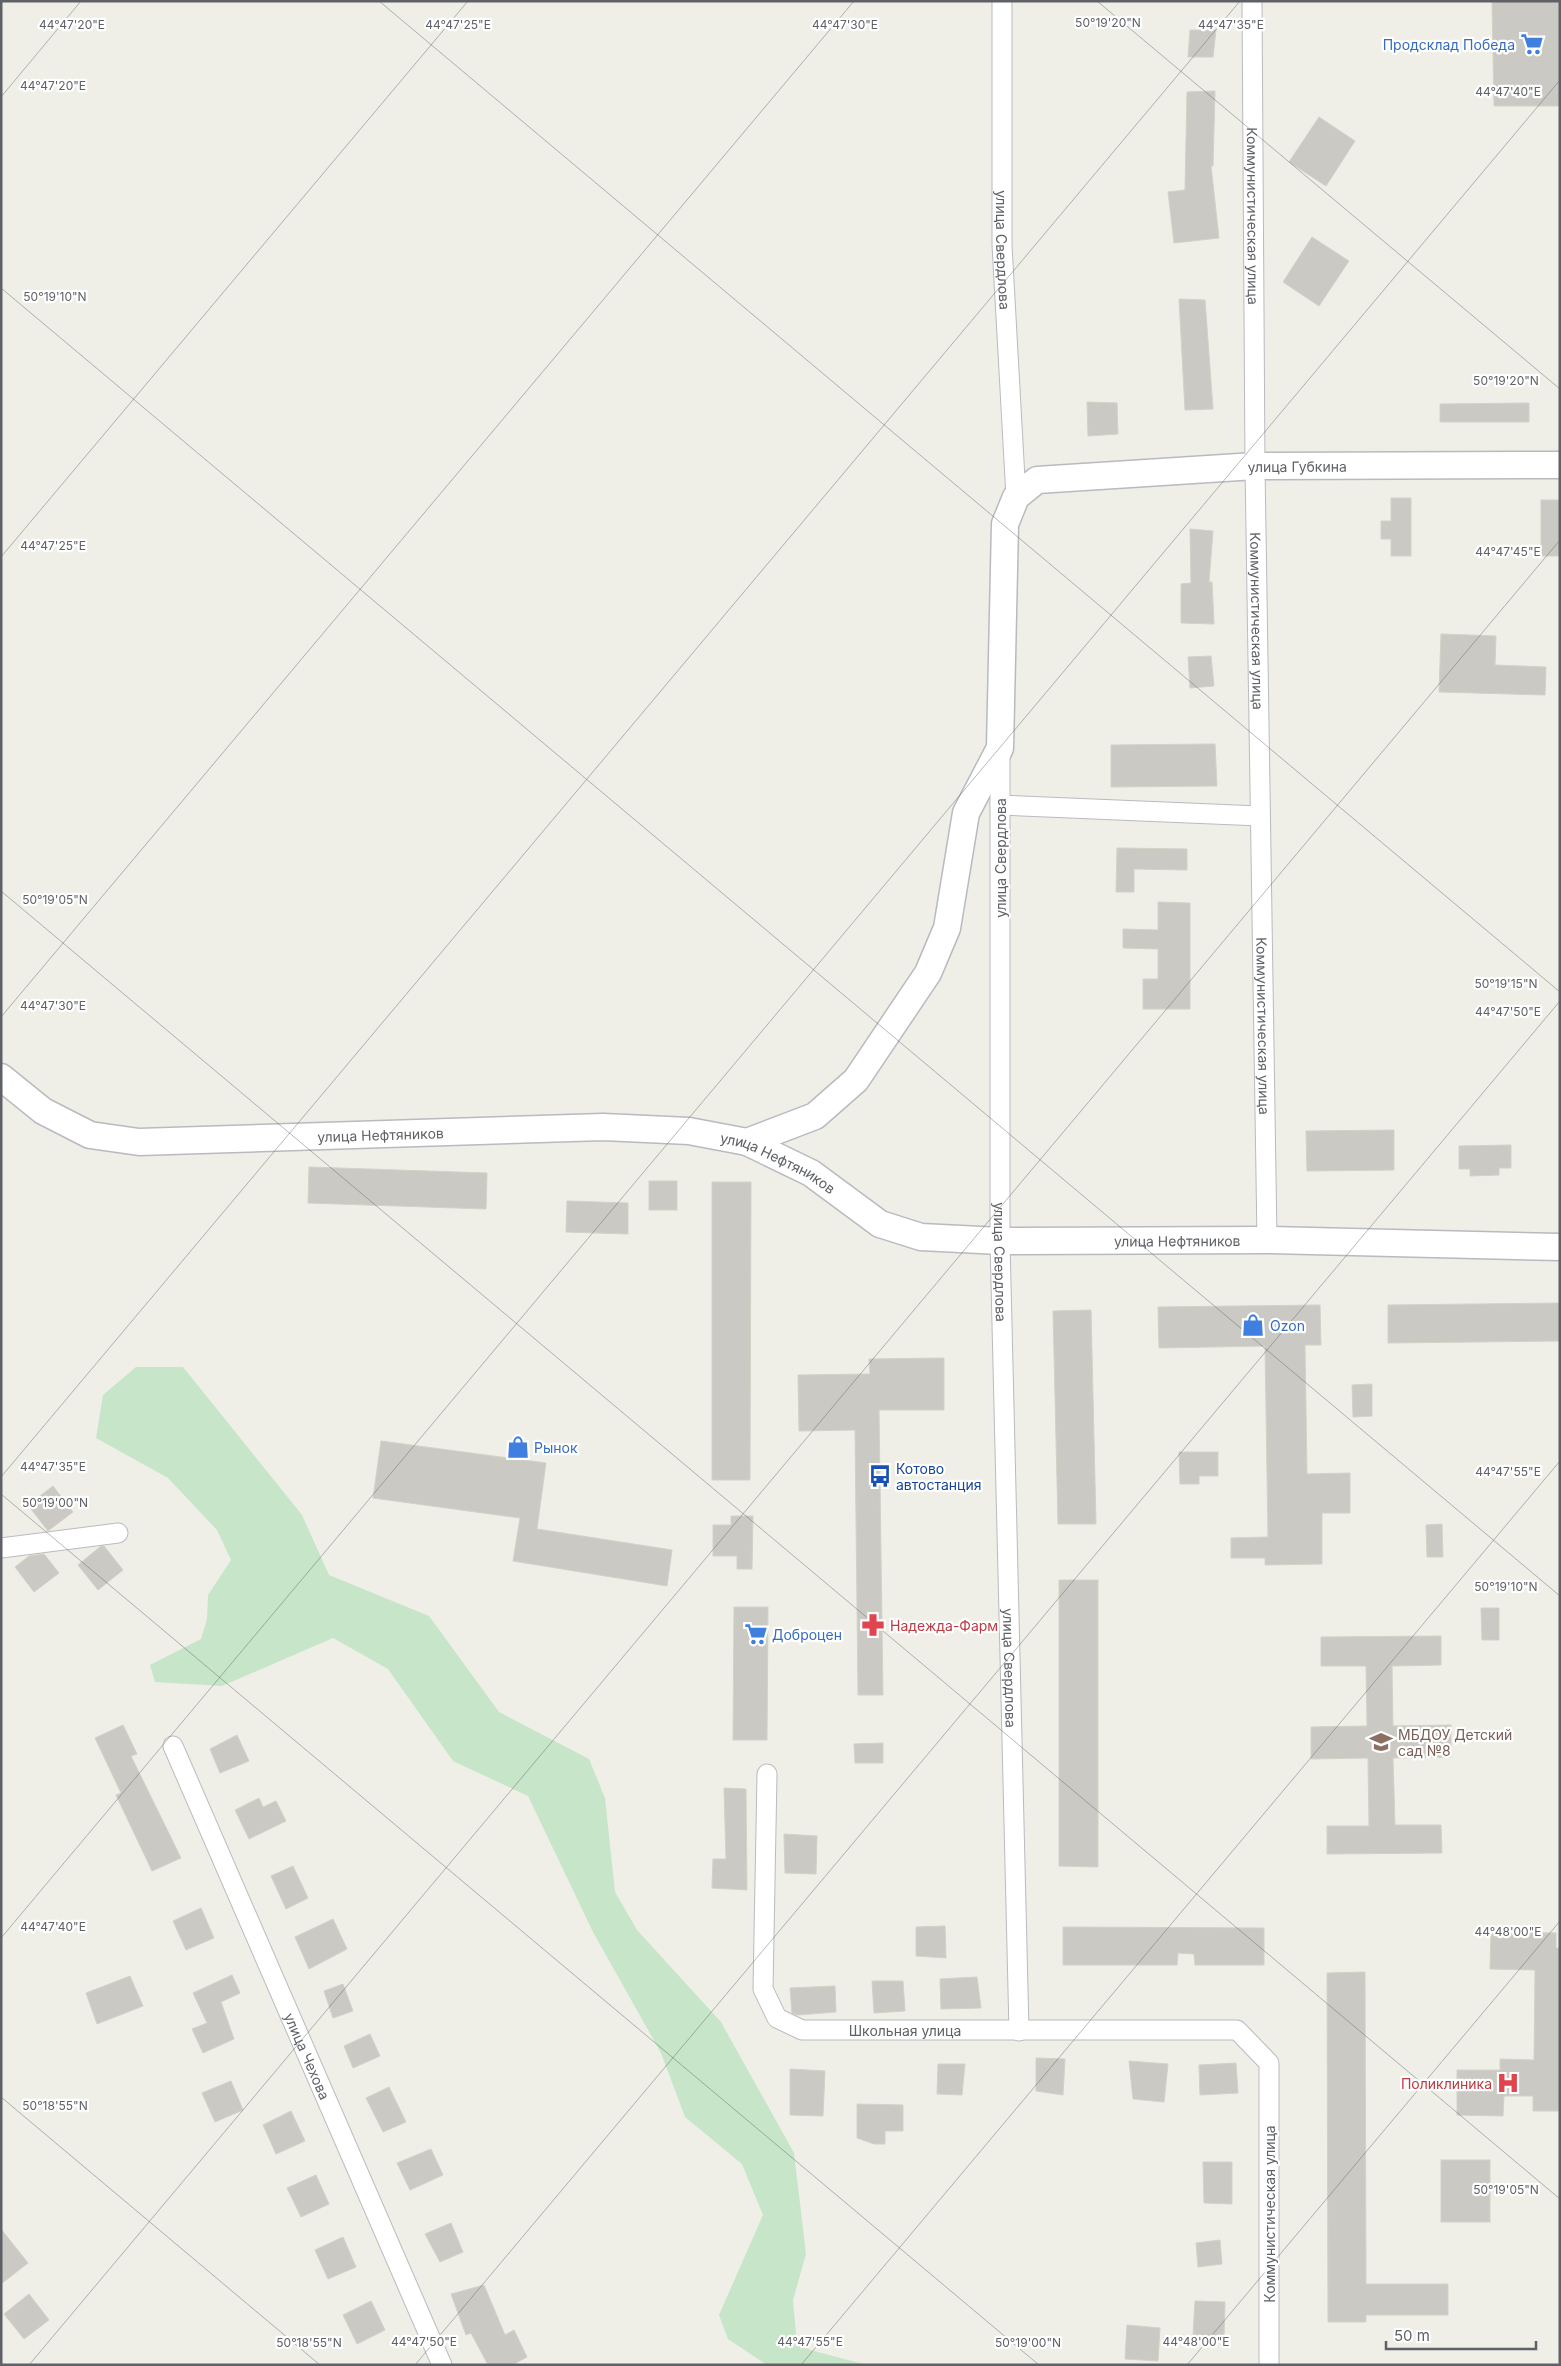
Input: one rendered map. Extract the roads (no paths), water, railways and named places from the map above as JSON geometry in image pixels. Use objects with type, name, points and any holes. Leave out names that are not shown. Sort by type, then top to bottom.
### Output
[{"type":"street","name":"улица Свердлова","points":[[1002,1],[1002,245],[1016,497],[1005,524],[1000,748],[1000,1241],[1019,2031]]},
{"type":"street","name":"Коммунистическая улица","points":[[1252,1],[1255,466],[1267,1240]]},
{"type":"street","name":"улица Губкина","points":[[1037,480],[1255,466],[1560,465]]},
{"type":"street","name":"улица Свердлова","points":[[1016,497],[1037,480]]},
{"type":"street","points":[[747,1142],[815,1116],[856,1080],[928,973],[947,928],[966,813],[1000,748]]},
{"type":"street","points":[[1000,805],[1260,816]]},
{"type":"street","name":"улица Нефтяников","points":[[1,1077],[43,1111],[90,1135],[139,1142],[603,1127],[689,1131],[747,1142],[811,1173],[880,1224],[921,1237],[1000,1241],[1267,1240],[1560,1247]]},
{"type":"street","points":[[1,1548],[118,1533]]},
{"type":"street","name":"улица Чехова","points":[[174,1746],[442,2365]]},
{"type":"street","name":"Школьная улица","points":[[767,1774],[763,1990],[777,2018],[802,2030],[1237,2030],[1269,2063]]},
{"type":"street","name":"Коммунистическая улица","points":[[1269,2063],[1269,2365]]},
{"type":"place","name":"Продсклад Победа","points":[[1532,44]]},
{"type":"place","name":"Ozon","points":[[1253,1325]]},
{"type":"place","name":"Рынок","points":[[518,1447]]},
{"type":"place","name":"Котово автостанция","points":[[880,1476]]},
{"type":"place","name":"Надежда-Фарм","points":[[873,1625]]},
{"type":"place","name":"Доброцен","points":[[756,1634]]},
{"type":"place","name":"МБДОУ Детский сад №8","points":[[1381,1742]]},
{"type":"place","name":"Поликлиника","points":[[1508,2083]]}]
